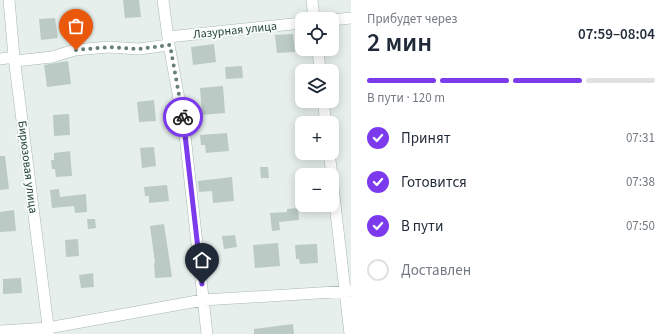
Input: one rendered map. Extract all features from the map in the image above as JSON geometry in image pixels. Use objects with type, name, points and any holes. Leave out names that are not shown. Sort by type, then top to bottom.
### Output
[{"type":"street","name":"Бирюзовая улица","points":[[9,0],[49,331]]},
{"type":"street","points":[[163,0],[184,126],[207,334]]},
{"type":"street","points":[[312,0],[313,12]]},
{"type":"street","points":[[339,19],[351,18]]},
{"type":"street","name":"Лазурная улица","points":[[0,59],[52,57],[76,50],[109,47],[139,49],[169,41],[295,24]]},
{"type":"street","points":[[337,212],[348,292],[350,334]]},
{"type":"street","points":[[0,332],[49,331],[203,300],[348,292]]},
{"type":"building","points":[[123,0],[139,0],[141,17],[125,18]]},
{"type":"building","points":[[55,18],[58,38],[41,40],[39,19]]},
{"type":"building","points":[[293,34],[295,52],[277,53],[275,35]]},
{"type":"building","points":[[214,44],[216,62],[193,65],[191,47]]},
{"type":"building","points":[[68,61],[71,84],[47,87],[44,65]]},
{"type":"building","points":[[242,66],[243,78],[226,79],[225,67]]},
{"type":"building","points":[[223,86],[225,113],[202,115],[200,88]]},
{"type":"building","points":[[154,100],[156,121],[139,122],[137,102]]},
{"type":"building","points":[[69,114],[70,135],[54,136],[53,115]]},
{"type":"building","points":[[227,133],[229,151],[206,153],[205,145],[201,145],[200,135]]},
{"type":"building","points":[[154,147],[156,166],[142,168],[140,148]]},
{"type":"building","points":[[70,151],[72,176],[56,177],[55,169],[52,169],[51,160],[54,160],[54,153]]},
{"type":"building","points":[[0,156],[5,156],[9,189],[0,190]]},
{"type":"building","points":[[260,167],[268,167],[269,178],[261,178]]},
{"type":"building","points":[[232,177],[234,201],[213,203],[212,191],[199,192],[198,181]]},
{"type":"building","points":[[167,185],[169,201],[149,203],[149,196],[145,196],[144,187]]},
{"type":"building","points":[[59,189],[60,197],[86,194],[87,212],[75,213],[74,206],[52,208],[50,190]]},
{"type":"building","points":[[295,208],[295,212],[298,212],[299,220],[279,222],[280,230],[272,231],[270,213],[287,212],[287,209]]},
{"type":"building","points":[[14,210],[16,231],[0,232],[0,212]]},
{"type":"building","points":[[87,219],[95,219],[96,228],[88,229]]},
{"type":"building","points":[[164,224],[172,277],[155,278],[155,263],[150,226]]},
{"type":"building","points":[[235,235],[237,247],[224,249],[222,236]]},
{"type":"building","points":[[78,239],[79,256],[66,257],[65,240]]},
{"type":"building","points":[[278,243],[280,266],[255,268],[253,245]]},
{"type":"building","points":[[317,244],[318,263],[300,264],[299,259],[296,259],[295,245]]},
{"type":"building","points":[[93,273],[94,287],[81,288],[79,275]]},
{"type":"building","points":[[21,278],[22,293],[3,294],[3,279]]},
{"type":"building","points":[[293,324],[294,334],[254,334],[254,329]]},
{"type":"way so far","points":[[76,50],[109,47],[139,49],[170,45],[183,117]]},
{"type":"route","points":[[183,117],[202,284]]}]
